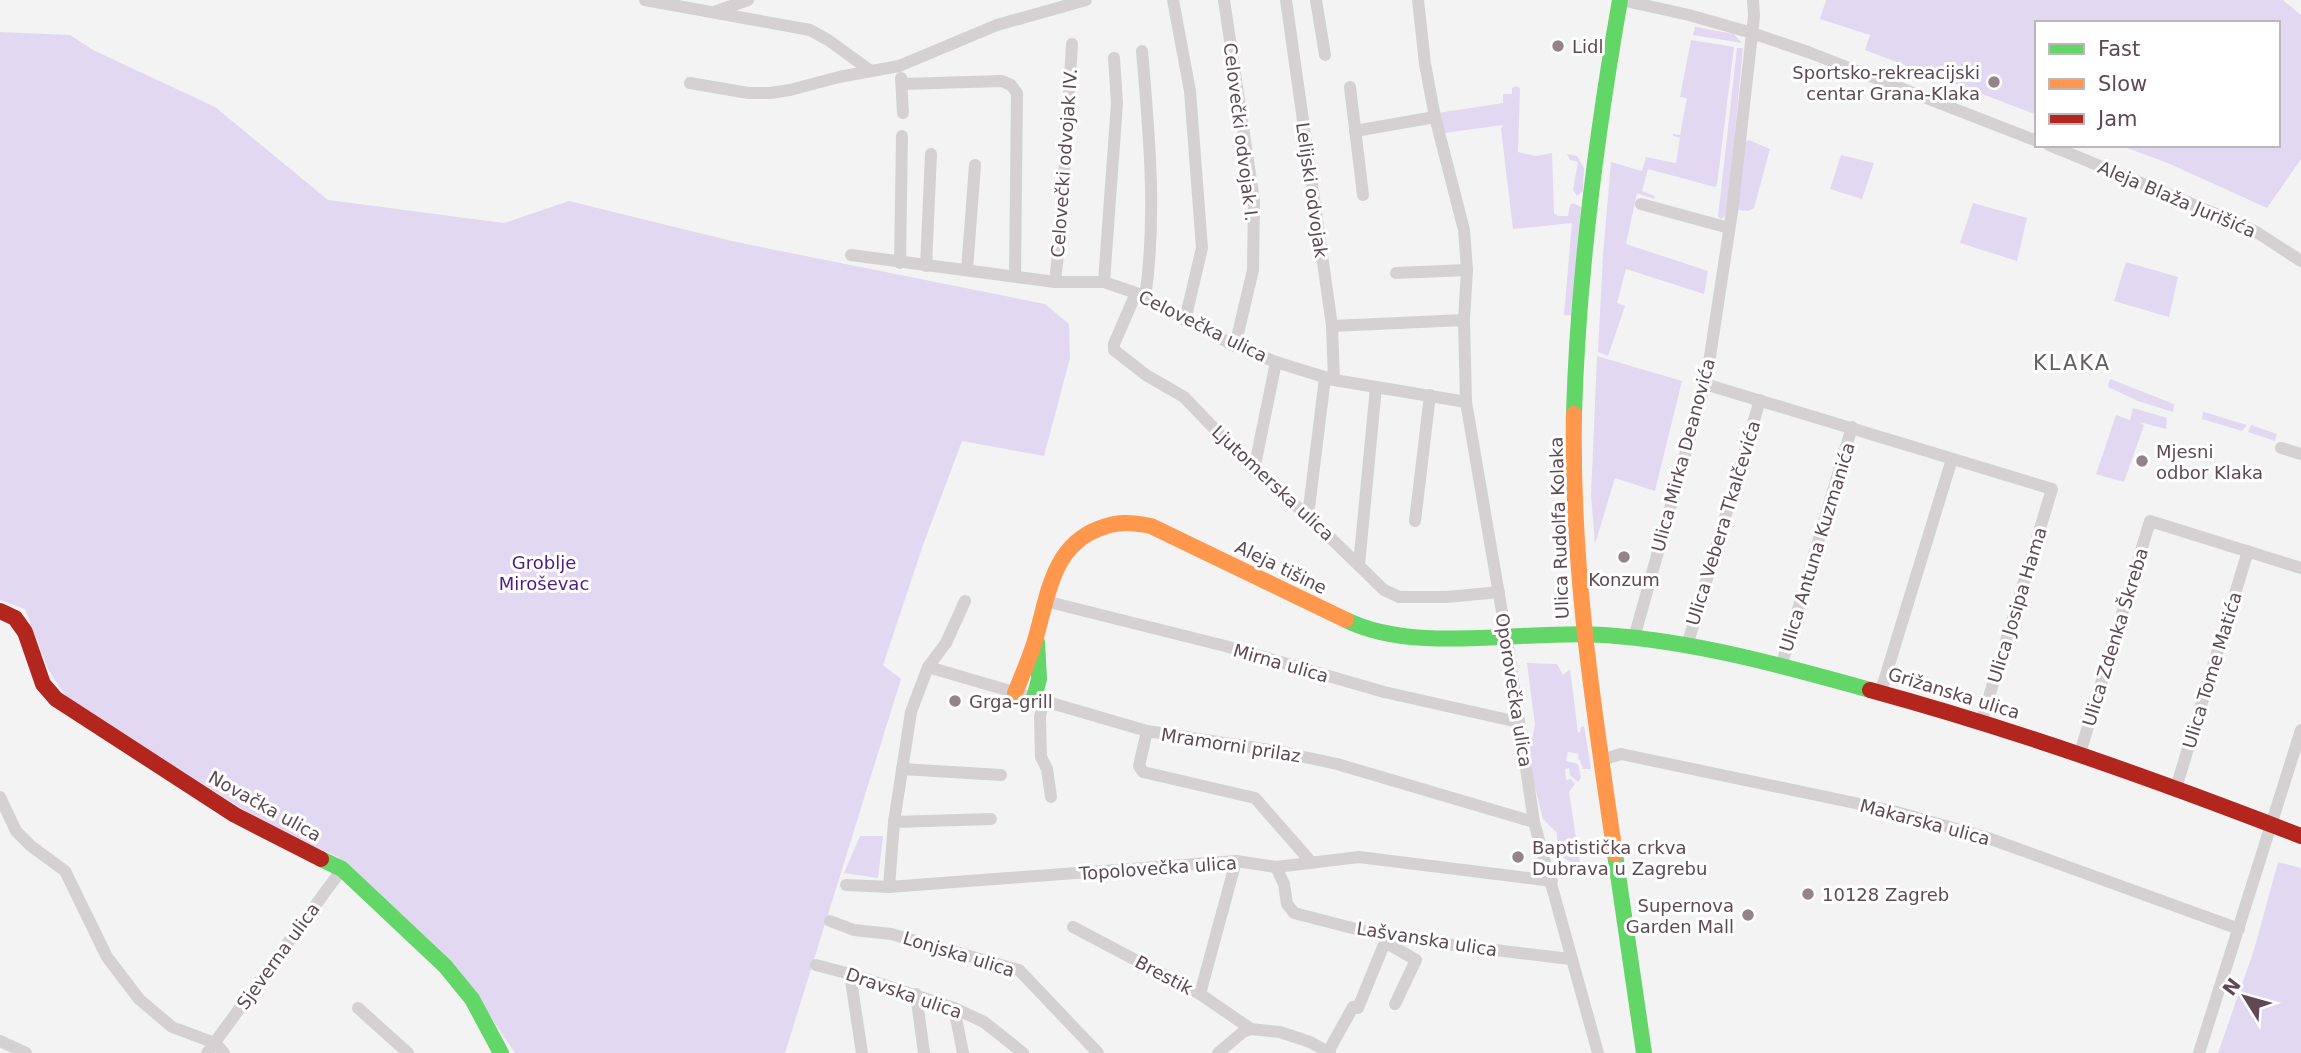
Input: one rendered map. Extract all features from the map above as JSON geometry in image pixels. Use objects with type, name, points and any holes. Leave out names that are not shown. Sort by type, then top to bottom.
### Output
[{"type":"street","points":[[645,0],[810,30],[871,71]]},
{"type":"street","points":[[714,12],[748,0]]},
{"type":"street","points":[[690,83],[729,90],[770,93],[899,66],[997,25],[1086,0]]},
{"type":"street","points":[[1173,0],[1191,90],[1202,248],[1185,320]]},
{"type":"street","name":"Celovečki odvojak I.","points":[[1224,0],[1254,201],[1253,270],[1235,346]]},
{"type":"street","name":"Lelijski odvojak","points":[[1286,0],[1332,327],[1329,379],[1308,516]]},
{"type":"street","points":[[1316,0],[1325,55]]},
{"type":"street","name":"Oporovečka ulica","points":[[1418,0],[1425,64],[1435,117],[1464,230],[1467,270],[1464,320],[1466,402],[1499,592],[1534,822],[1598,1053]]},
{"type":"street","points":[[1621,0],[1752,33],[2035,140]]},
{"type":"street","name":"Ulica Rudolfa Kolaka","points":[[1621,0],[1595,156],[1576,352],[1574,510],[1583,635],[1644,1053]]},
{"type":"street","name":"Ulica Mirka Deanovića","points":[[1634,638],[1705,384],[1729,228],[1752,33],[1753,0]]},
{"type":"street","name":"Celovečki odvojak IV.","points":[[1055,282],[1072,44]]},
{"type":"street","points":[[1141,296],[1151,260],[1150,163],[1142,51]]},
{"type":"street","points":[[1104,282],[1117,103],[1114,58]]},
{"type":"street","points":[[899,66],[903,113]]},
{"type":"street","points":[[902,84],[1002,81],[1011,85],[1017,93],[1015,276]]},
{"type":"street","points":[[1350,87],[1363,195]]},
{"type":"street","points":[[1355,131],[1435,117]]},
{"type":"street","points":[[900,263],[902,136]]},
{"type":"street","name":"Aleja Blaža Jurišića","points":[[2054,147],[2233,220],[2301,261]]},
{"type":"street","points":[[926,265],[932,154]]},
{"type":"street","points":[[967,270],[975,165]]},
{"type":"street","points":[[1641,204],[1729,228]]},
{"type":"street","name":"Celovečka ulica","points":[[851,255],[1055,282],[1104,282],[1141,296],[1235,346],[1276,362],[1329,379],[1466,402]]},
{"type":"street","points":[[1396,274],[1467,270]]},
{"type":"street","name":"Ljutomerska ulica","points":[[1141,296],[1114,344],[1114,350],[1146,375],[1184,397],[1254,470],[1308,516],[1384,590],[1399,597],[1447,597],[1499,592]]},
{"type":"street","points":[[1332,327],[1464,320]]},
{"type":"street","points":[[1254,470],[1276,362]]},
{"type":"street","points":[[1705,384],[1952,459],[1881,691]]},
{"type":"street","points":[[1359,565],[1376,387]]},
{"type":"street","points":[[1415,521],[1430,395]]},
{"type":"street","name":"Ulica Vebera Tkalčevića","points":[[1687,646],[1760,400]]},
{"type":"street","name":"Ulica Antuna Kuzmanića","points":[[1781,667],[1852,427]]},
{"type":"street","points":[[2281,448],[2301,454]]},
{"type":"street","name":"Ulica Josipa Hama","points":[[1952,459],[2052,489],[1982,720]]},
{"type":"street","name":"Aleja tišine","points":[[1015,693],[1036,639],[1057,566],[1069,548],[1088,533],[1099,527],[1127,521],[1151,527],[1202,549],[1373,631],[1430,639],[1563,633],[1583,635]]},
{"type":"street","name":"Ulica Zdenka Škreba","points":[[2080,753],[2150,521],[2248,551]]},
{"type":"street","points":[[2248,551],[2301,568]]},
{"type":"street","name":"Ulica Tome Matića","points":[[2176,788],[2248,551]]},
{"type":"street","points":[[889,887],[894,822],[911,712],[928,667],[946,643],[965,601]]},
{"type":"street","name":"Mirna ulica","points":[[1045,601],[1225,646],[1384,692],[1518,722]]},
{"type":"street","name":"Novačka ulica","points":[[0,611],[15,618],[25,632],[43,684],[56,699],[106,734],[235,815],[342,869],[445,966],[472,999],[501,1053]]},
{"type":"street","name":"Grižanska ulica","points":[[1583,635],[1634,638],[1687,646],[1881,691],[1982,720],[2080,753],[2301,836]]},
{"type":"street","name":"Aleja tišine","points":[[1036,639],[1038,700]]},
{"type":"street","name":"Mramorni prilaz","points":[[928,667],[1147,731],[1277,751],[1337,764],[1534,822]]},
{"type":"street","points":[[1038,700],[1041,757],[1047,769],[1051,797]]},
{"type":"street","points":[[2199,1053],[2301,730]]},
{"type":"street","points":[[1147,731],[1139,766],[1143,772],[1255,798],[1312,863]]},
{"type":"street","name":"Makarska ulica","points":[[1602,760],[1621,754],[1894,811],[1988,838],[2239,929]]},
{"type":"street","points":[[902,769],[1001,775]]},
{"type":"street","points":[[0,797],[16,831],[31,846],[65,871],[107,957],[139,999],[172,1027],[224,1053]]},
{"type":"street","points":[[894,822],[991,819]]},
{"type":"street","name":"Topolovečka ulica","points":[[846,885],[889,887],[1236,860],[1276,867],[1359,857],[1552,881]]},
{"type":"street","points":[[1200,994],[1236,860]]},
{"type":"street","name":"Lašvanska ulica","points":[[1276,867],[1284,884],[1287,904],[1294,913],[1386,939],[1570,959]]},
{"type":"street","name":"Sjeverna ulica","points":[[211,1048],[342,869]]},
{"type":"street","name":"Lonjska ulica","points":[[830,921],[854,930],[891,934],[1019,970],[1098,1053]]},
{"type":"street","name":"Brestik","points":[[1073,927],[1200,994],[1251,1029],[1280,1032],[1329,1052]]},
{"type":"street","points":[[1329,1052],[1355,1007],[1386,939],[1416,960],[1395,1004]]},
{"type":"street","name":"Dravska ulica","points":[[816,965],[954,1008],[984,1022],[1023,1053]]},
{"type":"street","points":[[850,974],[862,1053]]},
{"type":"street","points":[[916,995],[923,1053]]},
{"type":"street","points":[[358,1008],[408,1053]]},
{"type":"street","points":[[954,1008],[963,1053]]},
{"type":"street","points":[[1218,1053],[1242,1032],[1251,1029]]},
{"type":"street","points":[[0,1041],[26,1053]]},
{"type":"green space","name":"Sportsko-rekreacijski centar Grana-Klaka","points":[[1826,0],[2283,0],[2301,15],[2301,159],[2267,208],[2170,164],[2124,147],[2280,147],[2280,21],[2035,21],[2035,114],[1865,50],[1870,35],[1820,19]]},
{"type":"green space","points":[[1695,27],[1734,34],[1742,43],[1693,35]]},
{"type":"green space","name":"Groblje Miroševac","points":[[0,32],[70,35],[93,50],[215,107],[328,200],[504,223],[569,201],[736,242],[1045,304],[1069,324],[1070,358],[1044,456],[962,441],[923,545],[883,665],[901,679],[785,1053],[515,1053],[459,970],[338,857],[274,829],[67,698],[49,671],[25,609],[0,600]]},
{"type":"green space","points":[[1691,40],[1734,47],[1717,185],[1715,187],[1648,169],[1642,191],[1655,196],[1654,199],[1637,193],[1626,244],[1708,271],[1704,294],[1626,269],[1617,303],[1625,306],[1608,356],[1598,352],[1611,162],[1642,171],[1646,157],[1676,163],[1680,138],[1673,134],[1680,135],[1687,98],[1680,97]]},
{"type":"green space","points":[[1737,48],[1743,48],[1727,213],[1722,219],[1718,217]]},
{"type":"green space","points":[[1512,88],[1520,88],[1518,152],[1536,156],[1552,153],[1554,213],[1568,216],[1570,205],[1573,203],[1581,207],[1572,315],[1564,315],[1572,223],[1513,229],[1501,129],[1503,125],[1444,133],[1438,113],[1503,103],[1503,94],[1512,94]]},
{"type":"green space","points":[[1749,140],[1770,149],[1754,208],[1748,211],[1739,210],[1737,207],[1745,142]]},
{"type":"green space","points":[[1567,154],[1577,156],[1584,168],[1583,191],[1577,196],[1573,190],[1578,162],[1570,160]]},
{"type":"green space","points":[[1841,155],[1874,163],[1862,199],[1830,189]]},
{"type":"green space","points":[[1973,203],[2027,218],[2017,261],[1960,243]]},
{"type":"green space","points":[[2126,262],[2178,277],[2169,317],[2114,301]]},
{"type":"green space","points":[[1597,356],[1682,381],[1655,491],[1615,478],[1595,544],[1591,495]]},
{"type":"green space","points":[[2110,379],[2174,404],[2173,412],[2138,401],[2108,387]]},
{"type":"green space","points":[[2133,408],[2167,418],[2166,429],[2139,422],[2144,425],[2124,482],[2096,474],[2116,415],[2130,420]]},
{"type":"green space","points":[[2203,412],[2247,425],[2242,431],[2202,419]]},
{"type":"green space","points":[[2251,425],[2277,434],[2275,441],[2248,432]]},
{"type":"green space","points":[[1527,663],[1557,664],[1563,675],[1570,669],[1578,733],[1584,726],[1591,769],[1583,769],[1578,759],[1579,754],[1568,752],[1566,761],[1578,764],[1581,778],[1578,782],[1570,775],[1569,768],[1565,769],[1566,780],[1571,779],[1575,784],[1569,792],[1580,864],[1569,861],[1561,854],[1557,833],[1543,819],[1532,776],[1530,748],[1535,725]]},
{"type":"green space","points":[[860,836],[883,836],[878,878],[844,873]]},
{"type":"green space","points":[[2278,862],[2301,868],[2301,1053],[2218,1053],[2254,950]]},
{"type":"traffic: fast","points":[[1574,414],[1590,206],[1620,0]]},
{"type":"traffic: fast","points":[[1346,620],[1374,630],[1438,639],[1573,634],[1638,638],[1738,656],[1870,690]]},
{"type":"traffic: fast","points":[[1034,698],[1039,679],[1037,642]]},
{"type":"traffic: fast","points":[[1615,854],[1644,1053]]},
{"type":"traffic: fast","points":[[321,859],[342,869],[445,966],[472,999],[501,1053]]},
{"type":"traffic: slow","points":[[1574,414],[1576,526],[1585,635],[1615,854]]},
{"type":"traffic: slow","points":[[1015,693],[1061,560],[1083,537],[1118,523],[1151,526],[1346,620]]},
{"type":"traffic: jam","points":[[0,611],[15,618],[25,632],[43,684],[56,699],[235,815],[321,859]]},
{"type":"traffic: jam","points":[[1870,690],[2087,757],[2301,836]]},
{"type":"place","name":"Lidl","points":[[1558,46]]},
{"type":"place","name":"Sportsko-rekreacijski centar Grana-Klaka","points":[[1994,82]]},
{"type":"place","name":"Mjesni odbor Klaka","points":[[2142,461]]},
{"type":"place","name":"Konzum","points":[[1624,557]]},
{"type":"place","name":"Grga-grill","points":[[955,701]]},
{"type":"place","name":"Baptistička crkva Dubrava u Zagrebu","points":[[1518,857]]},
{"type":"place","name":"10128 Zagreb","points":[[1808,894]]},
{"type":"place","name":"Supernova Garden Mall","points":[[1748,915]]},
{"type":"district","name":"KLAKA","points":[[2072,363]]}]
